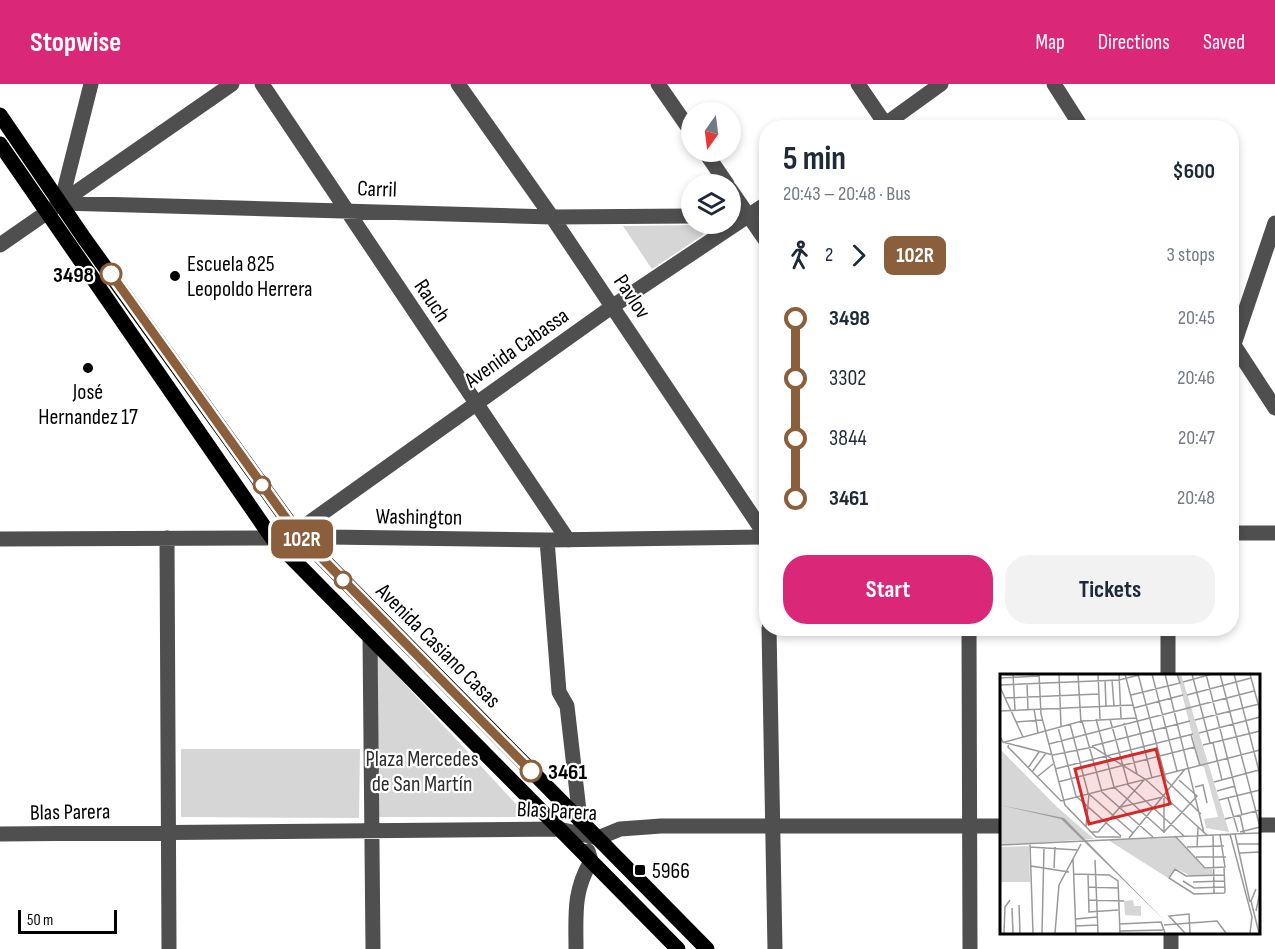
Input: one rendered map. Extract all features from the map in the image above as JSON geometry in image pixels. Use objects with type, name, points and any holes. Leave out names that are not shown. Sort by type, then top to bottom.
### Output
[{"type":"main road","name":"Avenida Casiano Casas","points":[[0,115],[296,532],[578,818],[590,836],[707,949]]},
{"type":"main road","name":"Avenida Casiano Casas","points":[[0,144],[272,537],[678,949]]},
{"type":"street","points":[[61,203],[91,84]]},
{"type":"street","points":[[0,245],[232,84]]},
{"type":"street","name":"Rauch","points":[[262,84],[568,540]]},
{"type":"street","name":"Pavlov","points":[[458,84],[552,216],[759,525]]},
{"type":"street","points":[[658,84],[681,117]]},
{"type":"street","points":[[858,84],[880,120]]},
{"type":"street","points":[[892,120],[941,84]]},
{"type":"street","points":[[1054,84],[1077,120]]},
{"type":"street","name":"Carril","points":[[61,203],[552,216],[681,216]]},
{"type":"street","points":[[741,204],[759,230]]},
{"type":"street","name":"Avenida Cabassa","points":[[296,532],[613,306],[759,209]]},
{"type":"street","points":[[741,215],[749,215]]},
{"type":"street","points":[[1239,326],[1275,223]]},
{"type":"street","points":[[1239,356],[1275,408]]},
{"type":"street","name":"Washington","points":[[0,538],[272,537],[296,532],[327,537],[547,540],[759,536]]},
{"type":"street","points":[[1239,534],[1275,533]]},
{"type":"street","points":[[167,538],[169,949]]},
{"type":"street","points":[[547,540],[559,692],[567,706],[579,796],[578,818]]},
{"type":"street","points":[[769,636],[776,949]]},
{"type":"street","points":[[969,636],[970,949]]},
{"type":"street","points":[[1168,636],[1168,674]]},
{"type":"street","points":[[370,637],[373,949]]},
{"type":"street","name":"Blas Parera","points":[[0,834],[559,829],[590,836],[620,829],[661,826],[773,828],[1000,826]]},
{"type":"street","points":[[576,949],[576,896],[581,878],[591,861],[590,836]]},
{"type":"green space","points":[[681,225],[681,234],[703,234],[652,269],[623,226]]},
{"type":"green space","name":"Plaza Mercedes de San Martín","points":[[376,653],[528,817],[376,817]]},
{"type":"green space","name":"Plaza Mercedes de San Martín","points":[[181,749],[360,749],[359,818],[181,817]]},
{"type":"bus line","name":"102R","points":[[111,274],[296,532],[531,771]]},
{"type":"place","name":"3498","points":[[111,274]]},
{"type":"place","name":"Escuela 825 Leopoldo Herrera","points":[[175,276]]},
{"type":"place","name":"José Hernandez 17","points":[[88,368]]},
{"type":"place","name":"3461","points":[[531,771]]},
{"type":"place","name":"5966","points":[[640,870]]}]
